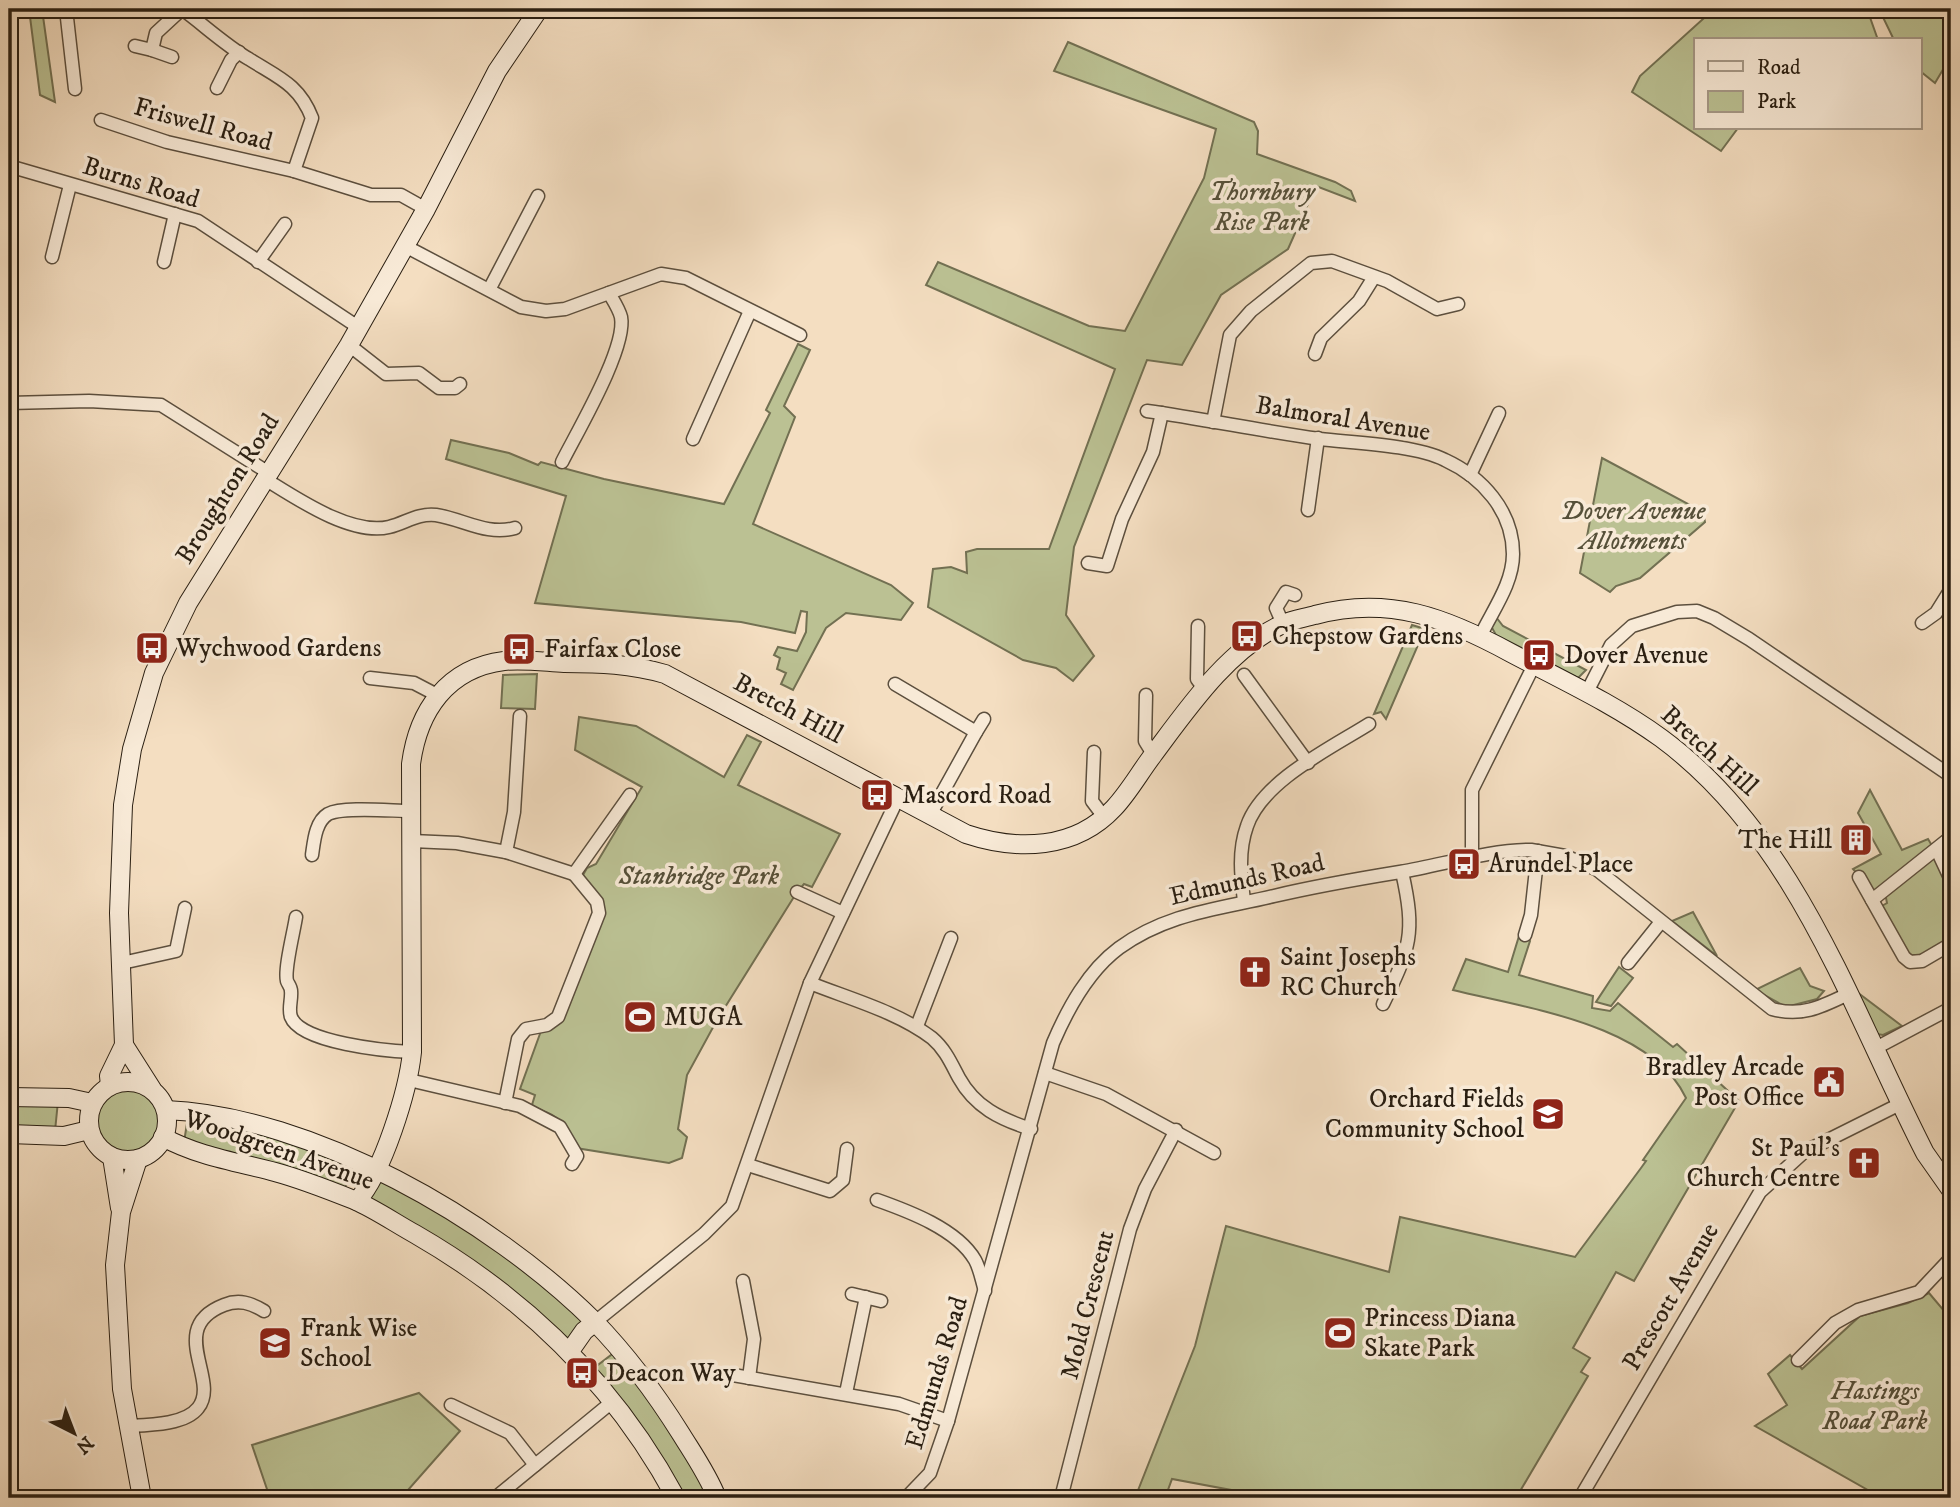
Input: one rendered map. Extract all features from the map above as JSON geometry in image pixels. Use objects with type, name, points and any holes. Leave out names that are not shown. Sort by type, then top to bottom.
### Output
[{"type":"street","points":[[66,9],[75,89]]},
{"type":"street","points":[[152,50],[156,33],[182,9]]},
{"type":"street","name":"Friswell Road","points":[[182,9],[239,52],[288,81],[306,104],[312,118],[294,172]]},
{"type":"street","name":"Broughton Road","points":[[124,1045],[119,913],[123,805],[143,703],[171,635],[349,345],[426,209],[497,71],[539,9]]},
{"type":"street","points":[[135,46],[172,57]]},
{"type":"street","points":[[217,88],[239,52]]},
{"type":"street","name":"Friswell Road","points":[[101,120],[167,142],[294,172],[371,195],[401,195],[426,209]]},
{"type":"street","name":"Burns Road","points":[[9,166],[198,221],[358,327]]},
{"type":"street","points":[[51,257],[70,185]]},
{"type":"street","points":[[490,288],[538,196]]},
{"type":"street","points":[[164,262],[175,214]]},
{"type":"street","points":[[258,262],[285,224]]},
{"type":"street","points":[[405,246],[490,288],[521,307],[546,311],[565,309],[661,274],[686,278],[800,335]]},
{"type":"street","points":[[1213,422],[1230,335],[1251,311],[1311,263],[1332,261],[1374,276],[1437,309],[1458,304]]},
{"type":"street","points":[[1315,354],[1321,338],[1359,301],[1374,276]]},
{"type":"street","points":[[562,462],[611,363],[621,335],[621,317],[609,293]]},
{"type":"street","points":[[693,439],[750,311]]},
{"type":"street","points":[[349,345],[386,374],[419,373],[439,388],[455,388],[460,384]]},
{"type":"street","points":[[9,403],[89,401],[160,405],[330,517],[352,523],[390,527],[423,514],[447,517],[489,531],[515,528]]},
{"type":"street","name":"Balmoral Avenue","points":[[1147,411],[1443,458],[1470,475],[1490,492],[1502,510],[1513,552],[1511,573],[1480,637]]},
{"type":"street","points":[[1088,563],[1107,566],[1122,519],[1153,452],[1162,413]]},
{"type":"street","points":[[1470,475],[1499,414]]},
{"type":"street","points":[[1308,510],[1318,438]]},
{"type":"street","points":[[1922,623],[1936,613],[1951,589]]},
{"type":"street","points":[[1283,624],[1276,608],[1286,592],[1295,595]]},
{"type":"street","name":"Bretch Hill","points":[[356,1201],[376,1170],[409,1080],[412,1052],[411,811],[415,738],[437,695],[471,672],[504,662],[634,665],[665,674],[929,815],[988,841],[1033,845],[1073,837],[1104,817],[1205,690],[1234,658],[1283,624],[1335,610],[1379,606],[1410,610],[1480,637],[1587,692],[1663,740],[1742,813],[1784,874],[1848,994],[1925,1153],[1951,1190]]},
{"type":"street","points":[[1587,692],[1611,645],[1632,626],[1677,611],[1697,611],[1749,639],[1951,776]]},
{"type":"street","points":[[1198,626],[1197,679],[1205,690]]},
{"type":"street","points":[[1472,858],[1472,790],[1534,665]]},
{"type":"street","points":[[1244,675],[1308,762]]},
{"type":"street","points":[[370,678],[414,683],[437,695]]},
{"type":"street","points":[[895,684],[976,732]]},
{"type":"street","points":[[1146,695],[1145,741],[1153,754]]},
{"type":"street","points":[[506,852],[514,813],[520,716]]},
{"type":"street","points":[[929,815],[984,719]]},
{"type":"street","points":[[1244,901],[1240,861],[1247,825],[1265,796],[1308,762],[1369,724]]},
{"type":"street","points":[[1094,752],[1092,801],[1104,817]]},
{"type":"street","points":[[574,874],[631,794]]},
{"type":"street","points":[[570,1351],[584,1331],[723,1216],[738,1196],[810,983],[898,798]]},
{"type":"street","points":[[312,855],[319,824],[326,815],[339,811],[411,811]]},
{"type":"street","points":[[1872,900],[1951,837]]},
{"type":"street","points":[[412,841],[457,843],[506,852],[574,874],[597,902],[599,914],[558,1017],[547,1025],[526,1029],[518,1040],[505,1103]]},
{"type":"street","name":"Edmunds Road","points":[[906,1498],[930,1473],[948,1421],[1053,1043],[1071,1004],[1100,966],[1117,949],[1148,929],[1175,918],[1301,888],[1517,850],[1538,851],[1565,856],[1596,869],[1660,923],[1772,1009],[1787,1013],[1806,1013],[1848,994]]},
{"type":"street","points":[[1937,850],[1951,880]]},
{"type":"street","points":[[1525,936],[1531,915],[1538,851]]},
{"type":"street","points":[[1383,1004],[1409,947],[1408,901],[1402,872]]},
{"type":"street","points":[[1859,877],[1910,962],[1922,961],[1951,944]]},
{"type":"street","points":[[797,892],[843,913]]},
{"type":"street","points":[[122,963],[176,951],[185,908]]},
{"type":"street","points":[[296,918],[286,980],[291,992],[291,1017],[296,1025],[305,1032],[351,1044],[412,1052]]},
{"type":"street","points":[[1628,963],[1660,923]]},
{"type":"street","points":[[917,1027],[951,938]]},
{"type":"street","points":[[810,983],[917,1027],[944,1050],[960,1080],[978,1103],[1007,1121],[1031,1129]]},
{"type":"street","points":[[1874,1049],[1951,1008]]},
{"type":"street","points":[[110,1086],[109,1076],[124,1045]]},
{"type":"street","points":[[124,1045],[166,1110],[163,1137],[153,1151],[138,1159],[112,1157],[97,1146],[89,1130],[92,1103],[110,1086],[131,1081],[152,1089]]},
{"type":"street","points":[[1045,1073],[1106,1094],[1214,1153]]},
{"type":"street","points":[[409,1080],[520,1106],[560,1127],[579,1158]]},
{"type":"street","points":[[9,1097],[69,1098],[92,1103]]},
{"type":"street","name":"Prescott Avenue","points":[[1580,1498],[1760,1192],[1804,1152],[1900,1104]]},
{"type":"street","name":"Woodgreen Avenue","points":[[166,1110],[199,1111],[290,1133],[376,1170],[475,1227],[522,1260],[595,1322],[654,1392],[709,1478],[718,1498]]},
{"type":"street","points":[[9,1134],[64,1136],[89,1130]]},
{"type":"street","name":"Mold Crescent","points":[[1061,1498],[1130,1230],[1145,1189],[1176,1130]]},
{"type":"street","name":"Woodgreen Avenue","points":[[163,1137],[182,1148],[278,1173],[356,1201],[460,1260],[518,1303],[570,1351],[653,1455],[676,1498]]},
{"type":"street","points":[[748,1165],[830,1191],[843,1180],[847,1149]]},
{"type":"street","points":[[112,1157],[121,1212]]},
{"type":"street","points":[[138,1159],[121,1212],[115,1265],[122,1389],[142,1498]]},
{"type":"street","points":[[877,1200],[918,1215],[962,1246],[975,1260],[985,1292]]},
{"type":"street","points":[[1798,1360],[1835,1323],[1858,1310],[1919,1292],[1951,1258]]},
{"type":"street","points":[[743,1282],[754,1339],[749,1378]]},
{"type":"street","points":[[852,1294],[881,1301]]},
{"type":"street","points":[[846,1393],[866,1297]]},
{"type":"street","points":[[127,1426],[188,1418],[200,1407],[204,1395],[195,1349],[196,1334],[204,1319],[219,1307],[235,1300],[253,1304],[264,1311]]},
{"type":"street","points":[[733,1375],[899,1404],[948,1421]]},
{"type":"street","points":[[495,1498],[612,1402]]},
{"type":"street","points":[[451,1405],[510,1433],[535,1465]]},
{"type":"green space","points":[[29,9],[42,9],[55,102],[40,95]]},
{"type":"green space","points":[[1714,9],[1867,9],[1877,38],[1694,38],[1694,130],[1737,130],[1721,151],[1632,92],[1640,76]]},
{"type":"green space","points":[[1879,9],[1951,9],[1951,56],[1935,83],[1922,73],[1922,38],[1893,38]]},
{"type":"green space","name":"Thornbury Rise Park","points":[[1068,42],[1254,122],[1258,131],[1257,154],[1335,182],[1351,191],[1355,201],[1316,186],[1288,249],[1221,295],[1182,365],[1147,360],[1074,547],[1066,615],[1094,656],[1073,681],[1056,668],[1023,660],[928,607],[933,569],[951,567],[967,573],[966,552],[977,549],[1049,549],[1115,369],[926,285],[938,262],[1089,326],[1125,331],[1204,178],[1216,129],[1054,71]]},
{"type":"green space","points":[[798,344],[810,350],[784,406],[795,417],[753,524],[891,585],[913,603],[901,620],[846,613],[826,628],[793,690],[781,684],[786,673],[777,669],[780,658],[774,655],[778,647],[797,651],[806,632],[807,612],[801,611],[795,633],[741,622],[535,603],[566,496],[446,459],[451,440],[509,453],[538,465],[541,462],[604,479],[724,504],[770,413],[766,410]]},
{"type":"green space","name":"Dover Avenue Allotments","points":[[1602,458],[1703,512],[1705,522],[1640,578],[1616,586],[1610,592],[1580,573]]},
{"type":"green space","points":[[1496,617],[1503,626],[1586,670],[1578,678],[1529,655],[1526,650],[1496,635],[1491,626]]},
{"type":"green space","points":[[1412,625],[1425,629],[1386,719],[1381,712],[1374,714]]},
{"type":"green space","points":[[537,674],[535,709],[501,708],[503,675]]},
{"type":"green space","name":"Stanbridge Park","points":[[579,717],[636,726],[724,777],[747,735],[761,742],[738,785],[840,834],[812,887],[804,884],[797,892],[717,1020],[687,1075],[678,1129],[687,1137],[682,1158],[669,1163],[576,1148],[562,1123],[532,1105],[535,1095],[520,1089],[541,1031],[549,1029],[603,915],[583,875],[587,868],[596,864],[642,787],[575,750]]},
{"type":"green space","points":[[1870,790],[1902,850],[1928,839],[1934,849],[1873,892],[1853,869],[1881,854],[1858,813]]},
{"type":"green space","points":[[1936,855],[1951,888],[1951,936],[1943,945],[1932,951],[1908,955],[1880,907],[1887,903],[1885,893]]},
{"type":"green space","points":[[1693,912],[1717,956],[1672,921]]},
{"type":"green space","points":[[1519,936],[1525,936],[1530,941],[1519,975],[1593,996],[1592,1008],[1610,1011],[1618,1003],[1673,1047],[1677,1044],[1739,1101],[1634,1281],[1616,1272],[1573,1348],[1590,1358],[1581,1372],[1588,1376],[1516,1498],[1274,1498],[1172,1479],[1165,1498],[1135,1498],[1195,1346],[1226,1226],[1389,1272],[1400,1217],[1575,1257],[1646,1161],[1643,1160],[1686,1098],[1669,1073],[1645,1052],[1616,1036],[1583,1023],[1453,990],[1466,959],[1508,972]]},
{"type":"green space","points":[[1619,967],[1633,978],[1611,1006],[1596,1002]]},
{"type":"green space","points":[[1800,968],[1810,986],[1824,991],[1817,999],[1786,1007],[1755,990]]},
{"type":"green space","points":[[1849,986],[1902,1026],[1883,1035],[1877,1034]]},
{"type":"green space","points":[[127,1085],[152,1095],[162,1120],[152,1145],[127,1155],[102,1145],[92,1120],[102,1095]]},
{"type":"green space","points":[[9,1098],[58,1101],[55,1131],[9,1129]]},
{"type":"green space","points":[[188,1117],[288,1141],[356,1167],[344,1189],[184,1142]]},
{"type":"green space","points":[[377,1177],[497,1247],[588,1321],[570,1340],[508,1289],[364,1200]]},
{"type":"green space","name":"Hastings Road Park","points":[[1929,1293],[1951,1319],[1951,1498],[1882,1498],[1755,1426],[1787,1405],[1768,1374],[1790,1355],[1802,1369],[1860,1316],[1908,1303]]},
{"type":"green space","points":[[615,1352],[648,1393],[712,1498],[682,1498],[594,1368]]},
{"type":"green space","points":[[419,1393],[460,1431],[401,1498],[270,1498],[252,1445]]},
{"type":"place","name":"Chepstow Gardens","points":[[1247,636]]},
{"type":"place","name":"Wychwood Gardens","points":[[152,648]]},
{"type":"place","name":"Fairfax Close","points":[[519,649]]},
{"type":"place","name":"Dover Avenue","points":[[1539,655]]},
{"type":"place","name":"Mascord Road","points":[[877,795]]},
{"type":"place","name":"The Hill","points":[[1856,840]]},
{"type":"place","name":"Arundel Place","points":[[1464,864]]},
{"type":"place","name":"Saint Josephs RC Church","points":[[1255,972]]},
{"type":"place","name":"MUGA","points":[[640,1017]]},
{"type":"place","name":"Bradley Arcade Post Office","points":[[1829,1082]]},
{"type":"place","name":"Orchard Fields Community School","points":[[1548,1114]]},
{"type":"place","name":"St Paul's Church Centre","points":[[1864,1163]]},
{"type":"place","name":"Princess Diana Skate Park","points":[[1340,1333]]},
{"type":"place","name":"Frank Wise School","points":[[275,1343]]},
{"type":"place","name":"Deacon Way","points":[[582,1373]]}]
